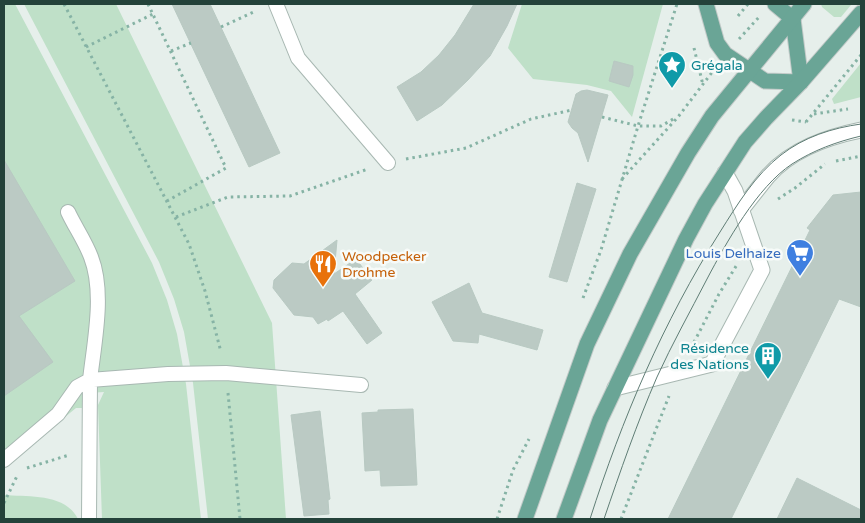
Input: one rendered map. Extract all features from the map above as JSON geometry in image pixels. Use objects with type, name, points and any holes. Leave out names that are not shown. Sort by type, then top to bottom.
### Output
[{"type":"main road","points":[[706,4],[717,42],[725,54],[765,81],[801,82]]},
{"type":"main road","points":[[775,4],[793,19],[801,82]]},
{"type":"main road","points":[[526,519],[587,344],[630,254],[688,153],[712,116],[804,4]]},
{"type":"main road","points":[[564,519],[597,429],[686,239],[745,142],[801,82],[861,13]]},
{"type":"street","points":[[742,210],[769,175],[804,149],[828,138],[861,130]]},
{"type":"street","points":[[615,388],[712,364],[762,270],[735,190],[725,173]]},
{"type":"lane","points":[[270,6],[298,58],[388,163]]},
{"type":"lane","points":[[68,212],[92,257],[97,284],[96,322],[90,380],[89,519]]},
{"type":"lane","points":[[4,460],[58,414],[76,387],[90,380],[168,374],[226,374],[361,385]]},
{"type":"path","points":[[64,4],[189,244],[205,291],[226,374],[240,519]]},
{"type":"path","points":[[148,4],[226,168],[167,201]]},
{"type":"path","points":[[601,250],[621,180],[677,4]]},
{"type":"path","points":[[738,16],[748,4]]},
{"type":"path","points":[[221,27],[270,6]]},
{"type":"path","points":[[86,47],[153,14]]},
{"type":"path","points":[[171,51],[191,43]]},
{"type":"path","points":[[806,122],[861,55]]},
{"type":"path","points":[[621,180],[678,117],[702,85]]},
{"type":"path","points":[[814,114],[853,108]]},
{"type":"path","points":[[602,116],[638,126],[661,126],[678,117]]},
{"type":"path","points":[[834,161],[861,156]]},
{"type":"path","points":[[777,199],[795,188],[826,163]]},
{"type":"path","points":[[4,502],[20,470],[89,449]]},
{"type":"green space","points":[[4,4],[15,4],[152,263],[167,300],[177,334],[186,384],[201,519],[102,519],[98,405],[104,392],[89,393],[83,408],[76,408],[4,467]]},
{"type":"green space","points":[[24,4],[116,4],[272,323],[286,519],[208,519],[193,383],[184,332],[174,299],[159,262]]},
{"type":"green space","points":[[522,4],[663,4],[632,117],[611,91],[587,85],[533,79],[508,48]]},
{"type":"green space","points":[[821,4],[851,5],[841,17],[834,17]]},
{"type":"green space","points":[[861,63],[861,97],[834,104],[832,99]]},
{"type":"green space","points":[[4,495],[46,498],[64,505],[78,519],[4,519]]},
{"type":"building","points":[[172,4],[210,4],[280,153],[249,167]]},
{"type":"building","points":[[474,4],[517,4],[490,56],[442,105],[417,121],[397,87],[421,72],[439,55],[455,35]]},
{"type":"building","points":[[614,61],[633,66],[633,75],[629,87],[609,81]]},
{"type":"building","points":[[587,90],[608,95],[588,162],[578,133],[568,122],[576,94]]},
{"type":"building","points":[[4,160],[75,281],[19,316],[53,362],[4,396]]},
{"type":"building","points":[[577,183],[596,189],[567,282],[549,277]]},
{"type":"building","name":"Résidence des Nations","points":[[861,192],[861,307],[839,299],[731,519],[668,519],[810,230],[807,228],[833,195]]},
{"type":"building","points":[[337,240],[334,274],[356,259],[372,280],[355,294],[382,333],[367,344],[343,311],[328,321],[327,319],[318,324],[313,317],[294,315],[273,288],[274,280],[292,263],[304,264]]},
{"type":"building","points":[[469,283],[482,313],[543,330],[537,350],[479,334],[478,343],[453,341],[432,302]]},
{"type":"building","points":[[413,409],[417,485],[381,486],[380,470],[365,471],[362,413],[378,412],[378,410]]},
{"type":"building","points":[[320,411],[330,499],[328,500],[329,514],[304,516],[291,415]]},
{"type":"building","points":[[797,478],[861,510],[861,519],[777,519]]},
{"type":"tram line","points":[[590,519],[630,408],[662,336],[699,266],[740,201],[772,163],[799,143],[819,134],[861,124]]},
{"type":"tram line","points":[[604,519],[657,377],[733,233],[755,201],[779,174],[792,164],[825,147],[861,136]]},
{"type":"place","name":"Grégala","points":[[672,89]]},
{"type":"place","name":"Louis Delhaize","points":[[800,277]]},
{"type":"place","name":"Woodpecker Drohme","points":[[323,288]]},
{"type":"place","name":"Résidence des Nations","points":[[768,380]]}]
